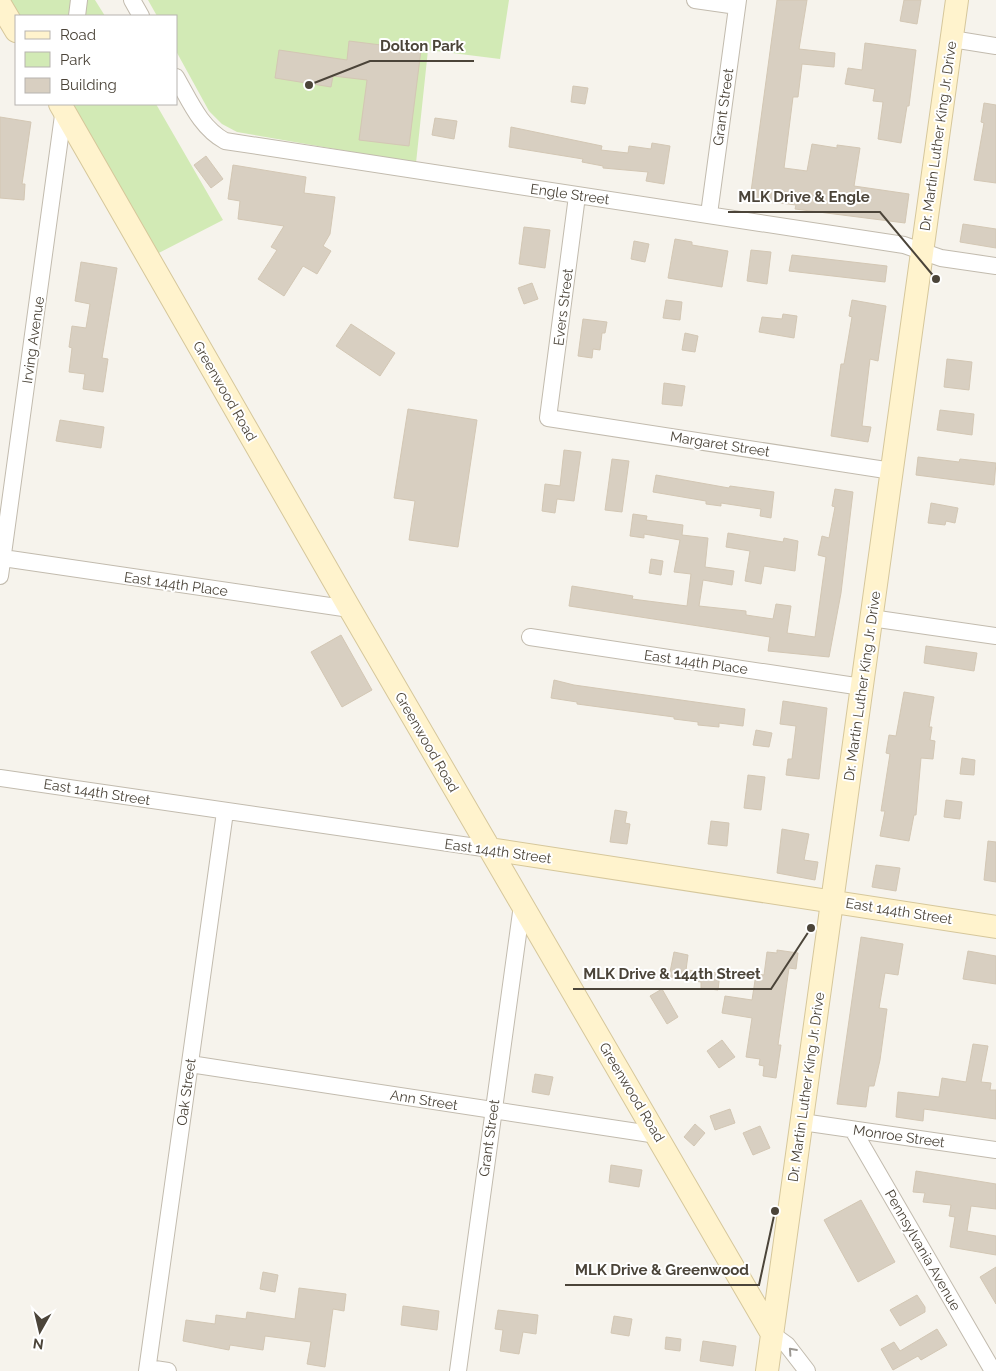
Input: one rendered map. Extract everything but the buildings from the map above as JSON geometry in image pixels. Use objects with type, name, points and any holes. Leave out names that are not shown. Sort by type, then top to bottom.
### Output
[{"type":"street","points":[[77,15],[79,0]]},
{"type":"street","points":[[132,0],[141,15]]},
{"type":"street","points":[[695,0],[738,3]]},
{"type":"street","name":"Dr. Martin Luther King Jr. Drive","points":[[767,1371],[957,0]]},
{"type":"street","name":"Grant Street","points":[[709,214],[738,3]]},
{"type":"street","points":[[0,4],[15,29]]},
{"type":"street","points":[[952,39],[996,46]]},
{"type":"street","name":"Engle Street","points":[[178,80],[205,126],[213,134],[225,141],[577,196],[709,214],[904,246],[941,258],[996,266]]},
{"type":"street","name":"Irving Avenue","points":[[0,576],[63,106]]},
{"type":"street","name":"Greenwood Road","points":[[63,106],[350,610],[772,1334],[787,1345],[807,1371]]},
{"type":"street","name":"Evers Street","points":[[548,418],[577,196]]},
{"type":"street","name":"Margaret Street","points":[[548,418],[892,470]]},
{"type":"street","name":"East 144th Place","points":[[3,558],[350,610]]},
{"type":"street","points":[[872,618],[996,636]]},
{"type":"street","name":"East 144th Place","points":[[530,637],[862,687]]},
{"type":"street","name":"East 144th Street","points":[[0,778],[490,849],[996,926]]},
{"type":"street","name":"Oak Street","points":[[148,1369],[225,812]]},
{"type":"street","name":"Grant Street","points":[[458,1371],[522,905]]},
{"type":"street","name":"Ann Street","points":[[190,1064],[657,1135]]},
{"type":"street","name":"Monroe Street","points":[[802,1122],[996,1150]]},
{"type":"street","name":"Pennsylvania Avenue","points":[[853,1130],[993,1371]]},
{"type":"street","points":[[148,1369],[168,1371]]},
{"type":"green space","points":[[0,0],[95,0],[104,15],[15,15]]},
{"type":"green space","points":[[148,0],[509,0],[500,59],[428,50],[416,163],[237,132],[222,124],[209,111],[178,55],[178,15],[156,15]]},
{"type":"green space","points":[[60,105],[157,105],[223,220],[149,258]]},
{"type":"place","name":"Dolton Park","points":[[309,85]]},
{"type":"place","name":"MLK Drive & Engle","points":[[936,279]]},
{"type":"place","name":"MLK Drive & 144th Street","points":[[811,928]]},
{"type":"place","name":"MLK Drive & Greenwood","points":[[775,1211]]}]
